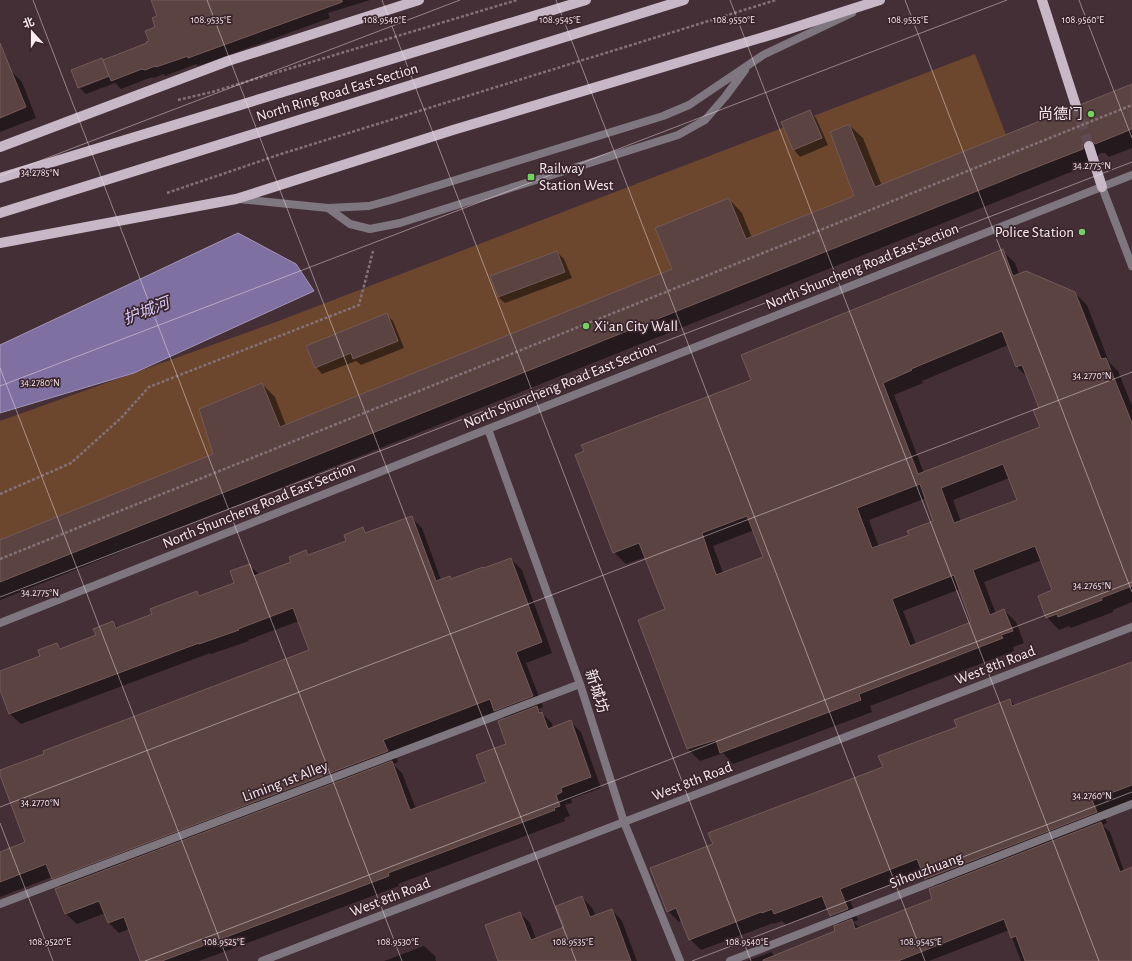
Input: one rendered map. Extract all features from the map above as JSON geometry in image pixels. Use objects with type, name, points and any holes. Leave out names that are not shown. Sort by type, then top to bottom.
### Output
[{"type":"main road","points":[[0,147],[228,61],[419,0]]},
{"type":"main road","name":"North Ring Road East Section","points":[[0,178],[586,0]]},
{"type":"main road","name":"North Ring Road East Section","points":[[0,213],[684,0]]},
{"type":"main road","points":[[0,243],[236,198],[445,133],[777,33],[879,0]]},
{"type":"main road","points":[[1042,0],[1076,106]]},
{"type":"main road","points":[[1089,146],[1102,187]]},
{"type":"street","points":[[236,198],[328,208],[369,206],[391,200],[663,116],[689,105],[763,55],[879,0]]},
{"type":"street","points":[[328,208],[350,224],[370,229],[400,223],[678,135],[705,120],[725,97],[749,64]]},
{"type":"street","name":"North Shuncheng Road East Section","points":[[0,623],[488,428],[1132,175]]},
{"type":"street","points":[[1102,187],[1132,266]]},
{"type":"street","name":"新城坊","points":[[488,428],[580,684],[624,822],[680,961]]},
{"type":"street","name":"West 8th Road","points":[[262,961],[1132,628]]},
{"type":"street","name":"Liming 1st Alley","points":[[0,904],[580,684]]},
{"type":"street","name":"Sihouzhuang","points":[[730,961],[1132,804]]},
{"type":"path","points":[[173,101],[212,92],[517,0]]},
{"type":"path","points":[[160,195],[281,154],[776,0]]},
{"type":"path","points":[[0,559],[1132,105]]},
{"type":"path","points":[[0,494],[71,463],[120,418],[149,387],[358,305],[373,251]]},
{"type":"shaded area","points":[[975,54],[1006,135],[746,239],[655,228],[672,269],[280,427],[262,383],[199,409],[213,454],[0,540],[0,421],[268,325]]},
{"type":"water","name":"护城河","points":[[238,233],[296,264],[314,291],[134,373],[0,413],[0,345]]},
{"type":"building","points":[[151,0],[342,0],[342,2],[188,58],[188,56],[156,67],[155,66],[145,70],[142,69],[111,81],[103,60],[149,41],[145,31],[155,27],[152,18],[157,16]]},
{"type":"building","points":[[0,43],[26,107],[0,118]]},
{"type":"building","points":[[102,58],[109,76],[78,88],[71,70]]},
{"type":"building","name":"Xi'an City Wall","points":[[1132,84],[1132,129],[1095,144],[1091,140],[1087,140],[1083,144],[1083,149],[0,582],[0,540],[213,454],[199,409],[262,383],[280,427],[672,269],[655,228],[729,198],[746,239],[854,196],[830,132],[849,124],[875,187],[1070,109],[1074,112],[1078,112],[1082,108],[1082,104]]},
{"type":"building","points":[[810,110],[822,138],[793,150],[781,122]]},
{"type":"building","points":[[1003,249],[1013,276],[1026,271],[1075,292],[1101,359],[1106,358],[1132,423],[1132,586],[1101,598],[1102,600],[1058,617],[1057,614],[1046,618],[1038,596],[1052,590],[1035,546],[973,570],[990,615],[1004,609],[1013,631],[1001,635],[1003,638],[859,694],[861,700],[720,753],[716,740],[687,749],[638,620],[665,609],[639,543],[613,553],[575,455],[584,451],[581,445],[751,380],[741,355]],"holes":[[[1002,331],[1016,367],[1022,365],[1039,408],[1033,410],[1040,427],[918,474],[883,383],[912,370],[911,369]],[[1003,464],[1017,500],[954,523],[941,488]],[[920,484],[933,521],[907,531],[909,535],[872,548],[857,508]],[[747,516],[763,557],[716,575],[702,533]],[[954,575],[971,622],[910,646],[892,599]]]},
{"type":"building","points":[[557,251],[565,272],[498,297],[490,276]]},
{"type":"building","points":[[387,313],[398,341],[353,359],[351,353],[315,368],[306,346]]},
{"type":"building","points":[[412,516],[436,581],[450,576],[451,579],[511,558],[542,642],[516,652],[533,696],[494,711],[490,699],[383,740],[388,751],[52,879],[46,864],[0,882],[0,852],[25,842],[0,775],[0,770],[44,754],[43,751],[309,650],[293,608],[238,629],[239,630],[199,643],[9,714],[0,690],[0,671],[40,656],[38,650],[57,643],[60,649],[96,635],[93,629],[113,621],[116,628],[152,614],[150,609],[197,591],[199,596],[234,583],[230,571],[250,564],[254,576],[291,562],[289,557],[306,550],[308,555],[346,541],[344,535],[363,527],[365,533]]},
{"type":"building","points":[[1132,662],[1132,785],[1092,800],[1097,812],[925,879],[917,859],[840,889],[848,909],[830,916],[822,896],[774,914],[772,909],[762,913],[761,912],[689,940],[676,908],[667,912],[650,868],[713,844],[708,833],[883,767],[878,756],[957,727],[954,720],[1010,699],[1012,706]]},
{"type":"building","points":[[537,706],[539,713],[542,712],[548,729],[571,720],[591,777],[561,788],[562,792],[556,795],[560,806],[554,808],[555,810],[388,873],[389,876],[162,961],[140,961],[124,917],[108,923],[99,901],[65,914],[55,889],[392,761],[410,810],[486,782],[476,755],[506,744],[498,721]]},
{"type":"building","points":[[1101,822],[1120,872],[1132,867],[1132,961],[1025,961],[1016,936],[1011,938],[1004,919],[898,961],[763,961],[835,931],[834,926],[852,919],[855,929],[932,899],[929,889]]},
{"type":"building","points":[[582,896],[590,917],[612,909],[631,961],[498,961],[485,925],[520,912],[531,940],[564,927],[556,906]]},
{"type":"tunnel","points":[[1076,106],[1089,146]]},
{"type":"place","name":"尚德门","points":[[1091,114]]},
{"type":"place","name":"Railway Station West","points":[[531,177]]},
{"type":"place","name":"Police Station","points":[[1082,232]]},
{"type":"place","name":"Xi'an City Wall","points":[[586,326]]}]
